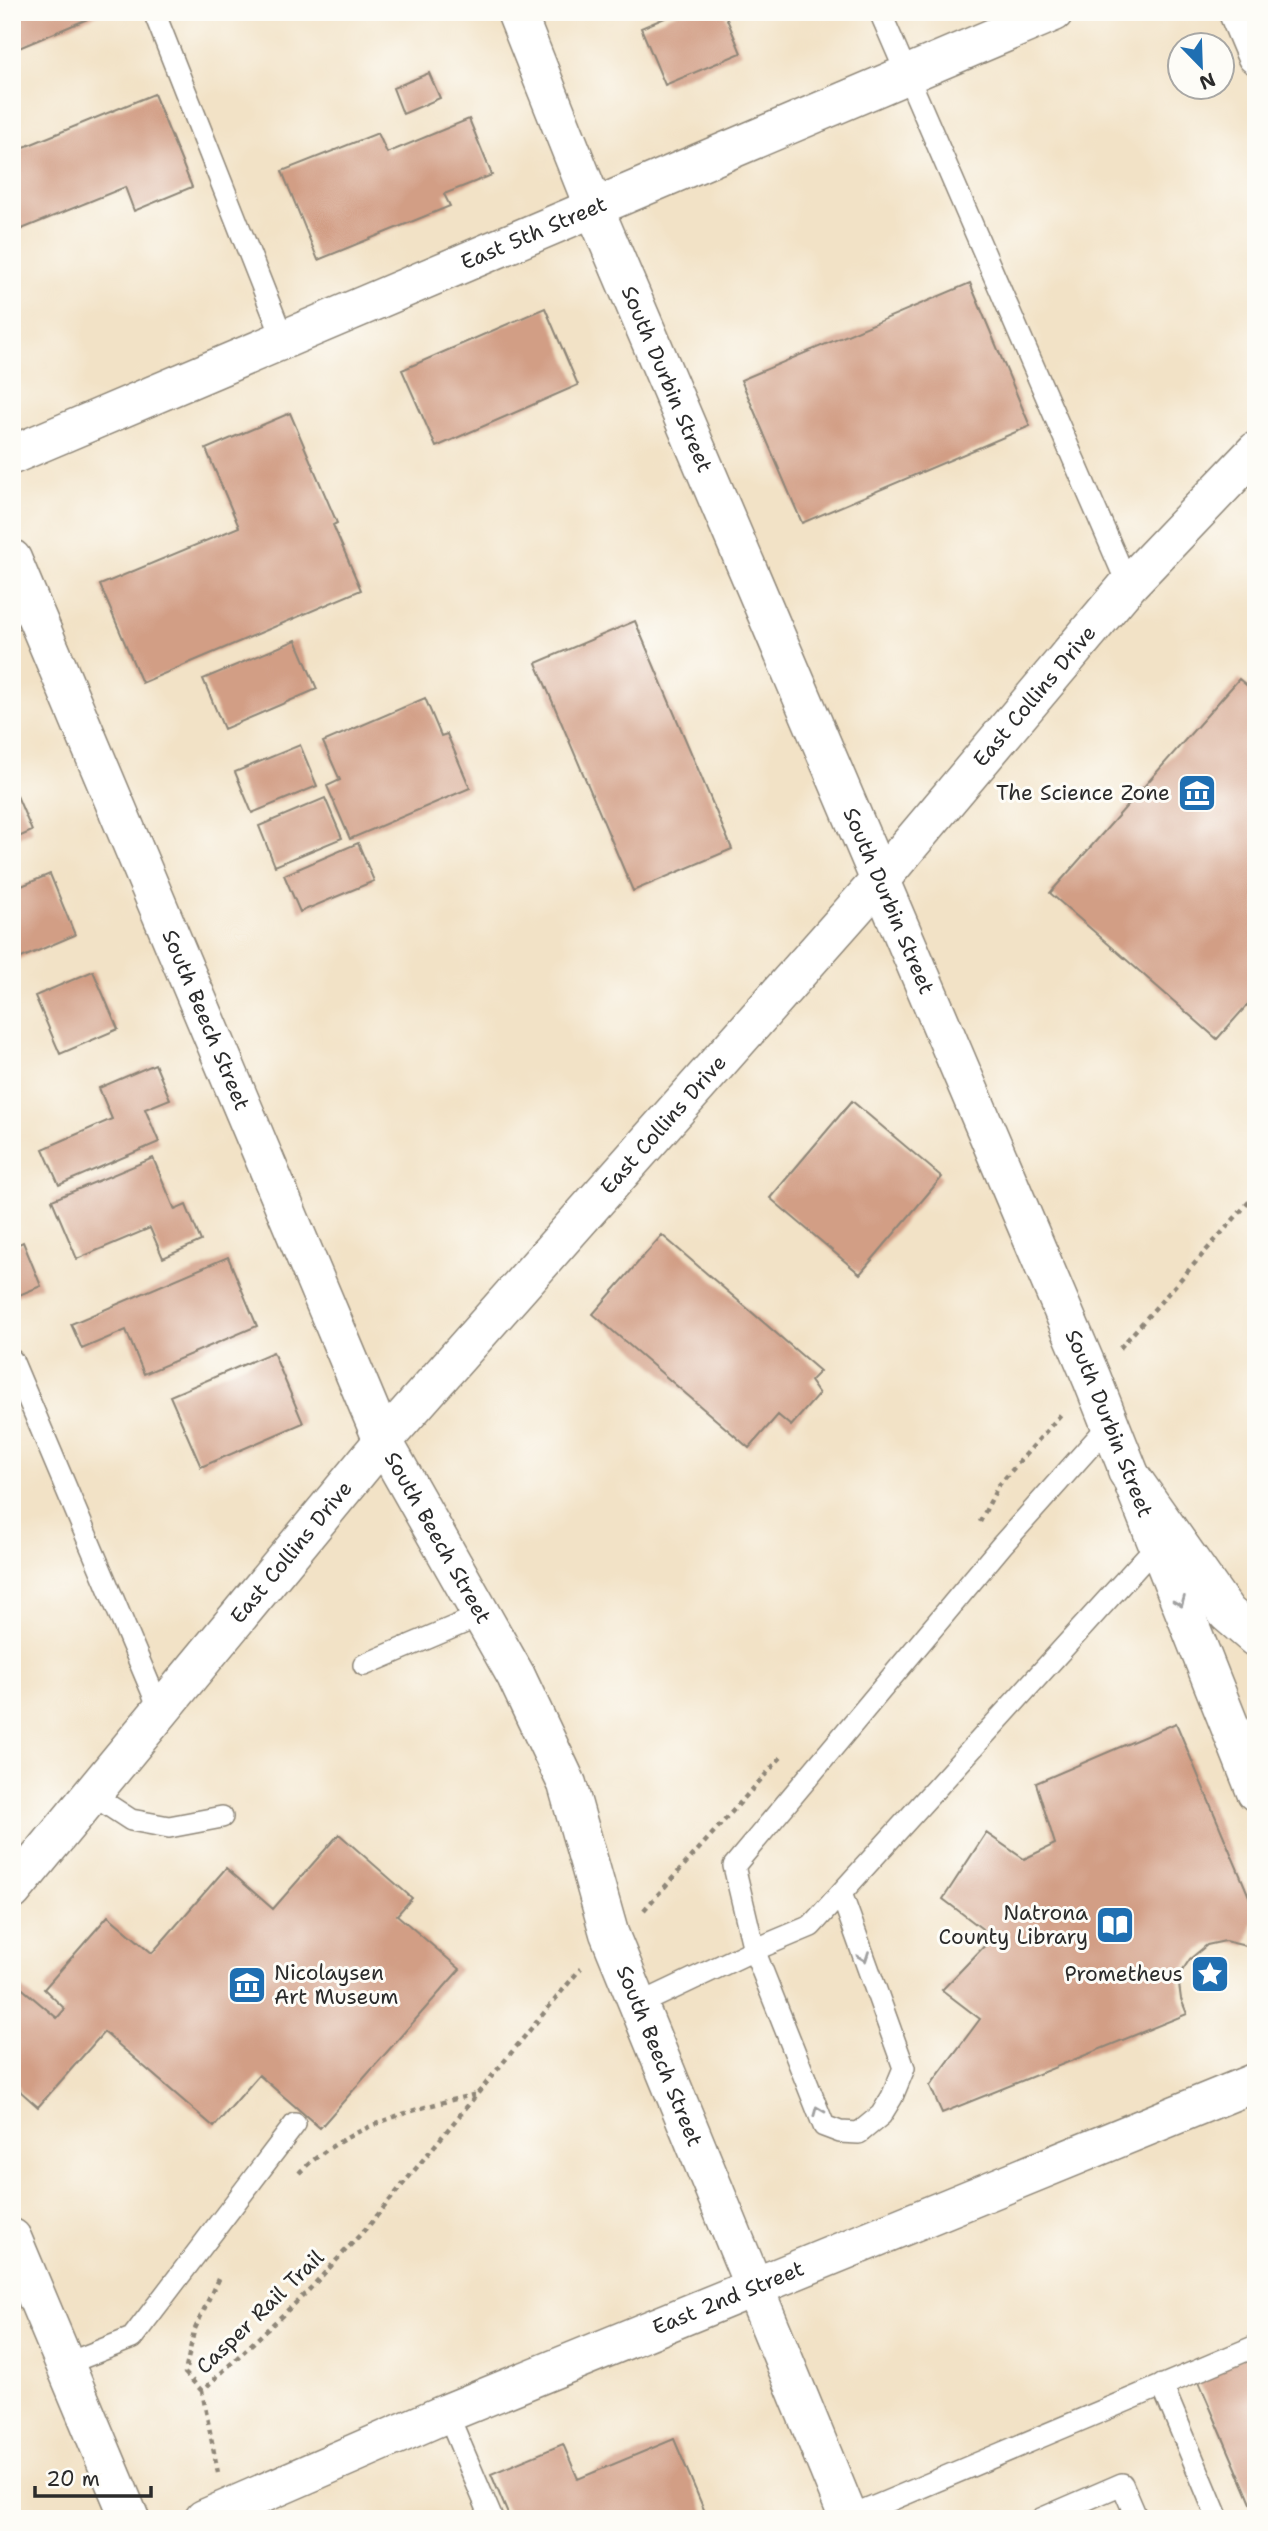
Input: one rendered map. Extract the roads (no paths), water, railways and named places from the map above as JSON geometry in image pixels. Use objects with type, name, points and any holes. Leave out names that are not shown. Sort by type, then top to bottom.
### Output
[{"type":"street","name":"South Durbin Street","points":[[516,12],[594,208],[1092,1378],[1256,1792]]},
{"type":"street","name":"East 5th Street","points":[[12,455],[1054,12]]},
{"type":"street","points":[[1238,12],[1256,55]]},
{"type":"street","name":"East Collins Drive","points":[[12,1891],[383,1441],[880,880],[1128,585],[1256,451]]},
{"type":"street","name":"South Beech Street","points":[[12,559],[383,1441],[516,1676],[567,1784],[609,1933],[849,2518]]},
{"type":"street","points":[[1127,1471],[1227,1613],[1256,1638]]},
{"type":"street","name":"East Collins Drive","points":[[12,1846],[85,1800]]},
{"type":"street","name":"East 2nd Street","points":[[214,2514],[447,2413],[1256,2082]]},
{"type":"street","points":[[12,2238],[131,2519]]},
{"type":"lane","points":[[154,12],[284,341]]},
{"type":"lane","points":[[880,12],[1128,585]]},
{"type":"lane","points":[[12,1360],[160,1710]]},
{"type":"lane","points":[[841,1893],[904,2068],[881,2115],[859,2133],[840,2132],[824,2126],[754,1950],[734,1866],[1002,1545],[1110,1424]]},
{"type":"lane","points":[[638,2005],[811,1926],[1157,1545]]},
{"type":"lane","points":[[364,1665],[482,1615]]},
{"type":"lane","points":[[85,1800],[131,1820],[169,1827],[222,1817]]},
{"type":"lane","points":[[66,2364],[132,2338],[295,2124]]},
{"type":"lane","points":[[849,2518],[1256,2346]]},
{"type":"lane","points":[[1163,2385],[1218,2519]]},
{"type":"lane","points":[[447,2413],[492,2519]]},
{"type":"lane","points":[[1041,2519],[1122,2484],[1137,2519]]},
{"type":"place","name":"The Science Zone","points":[[1197,793]]},
{"type":"place","name":"Natrona County Library","points":[[1115,1925]]},
{"type":"place","name":"Prometheus","points":[[1210,1974]]},
{"type":"place","name":"Nicolaysen Art Museum","points":[[247,1985]]}]
